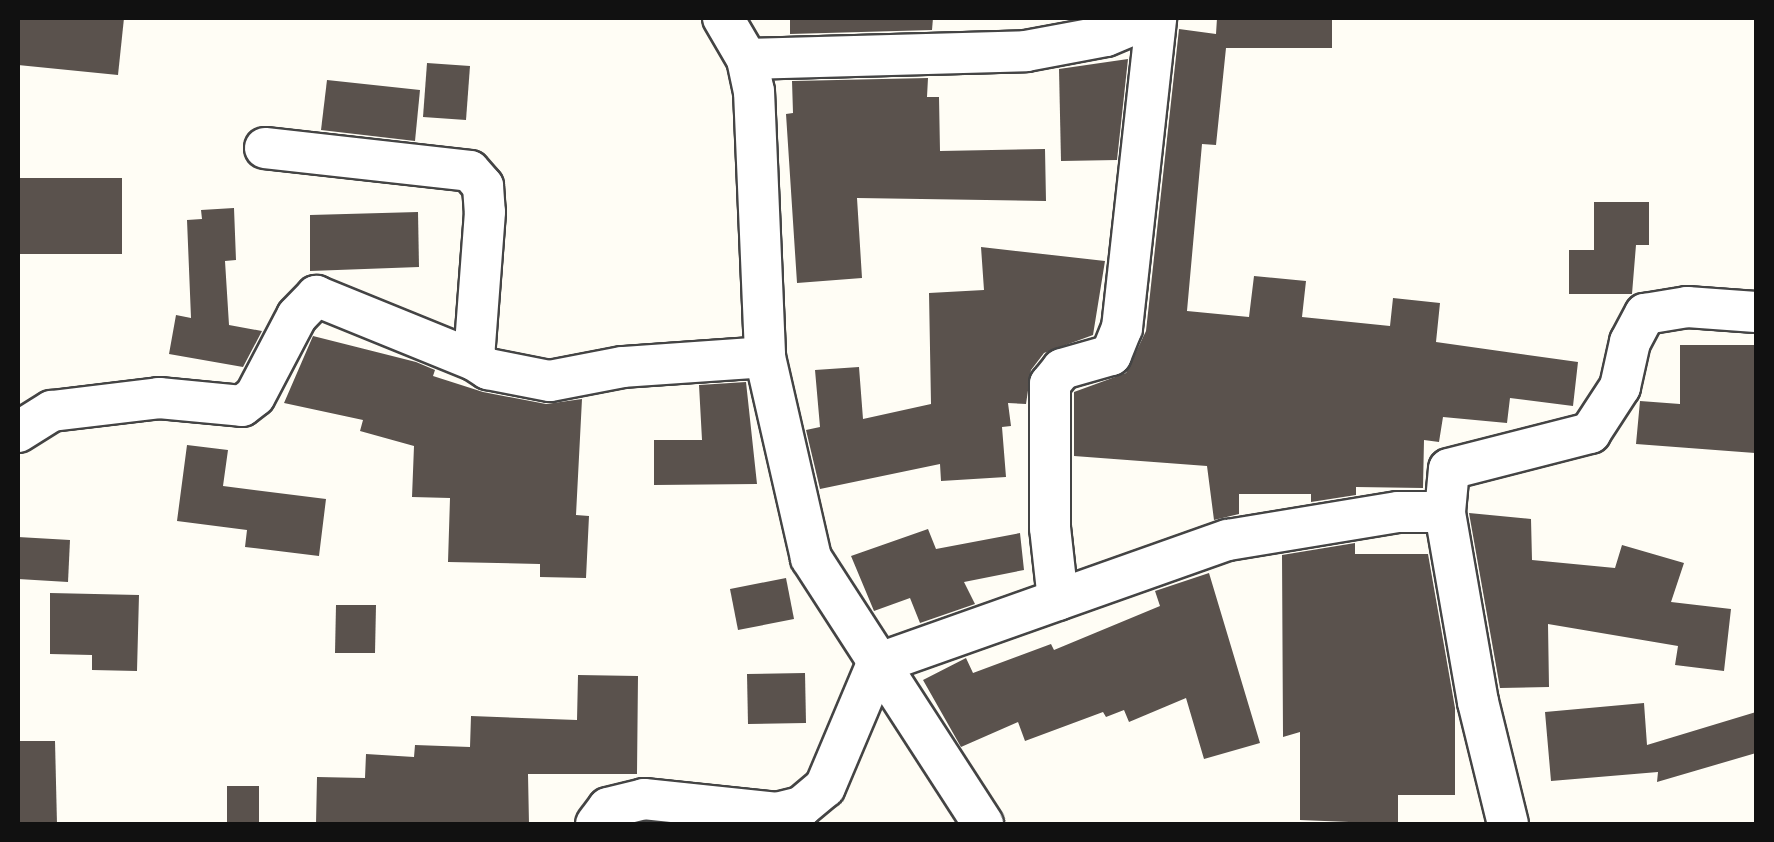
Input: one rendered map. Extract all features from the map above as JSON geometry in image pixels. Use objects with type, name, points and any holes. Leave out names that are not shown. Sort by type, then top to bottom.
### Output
[{"type":"street","points":[[723,18],[747,59],[754,91],[765,357],[811,558],[983,824]]},
{"type":"street","points":[[747,59],[1026,51],[1106,36],[1153,18],[1122,328],[1111,355],[1062,368],[1050,384],[1050,528],[1058,600]]},
{"type":"street","points":[[265,148],[470,171],[483,186],[486,212],[474,360]]},
{"type":"street","points":[[18,432],[52,411],[70,408],[160,398],[242,406],[255,396],[296,316],[316,296],[517,378],[550,381],[623,367],[765,357]]},
{"type":"street","points":[[1508,824],[1478,702],[1445,512],[1449,468],[1456,462],[1580,438],[1597,426],[1620,388],[1630,342],[1645,314],[1687,307],[1756,312]]},
{"type":"street","points":[[596,824],[608,808],[644,799],[777,814],[801,806],[825,787],[877,664],[1228,540],[1398,512],[1445,512]]},
{"type":"building","points":[[18,18],[124,18],[118,75],[18,65]]},
{"type":"building","points":[[790,18],[933,18],[932,30],[790,34]]},
{"type":"building","points":[[1217,18],[1332,18],[1332,48],[1226,48],[1216,145],[1202,144],[1187,311],[1249,317],[1254,276],[1306,281],[1302,317],[1390,326],[1393,298],[1440,303],[1436,342],[1578,362],[1573,406],[1510,398],[1507,423],[1443,417],[1439,442],[1424,440],[1423,488],[1356,487],[1356,495],[1311,502],[1311,494],[1239,494],[1239,514],[1214,520],[1207,466],[1074,456],[1074,392],[1126,373],[1146,331],[1179,29],[1216,34]]},
{"type":"building","points":[[1128,59],[1117,160],[1061,161],[1059,69]]},
{"type":"building","points":[[427,63],[470,66],[466,120],[423,117]]},
{"type":"building","points":[[928,78],[927,97],[939,97],[940,151],[1045,149],[1046,201],[857,198],[862,278],[797,283],[786,114],[793,113],[792,81]]},
{"type":"building","points":[[327,80],[420,90],[415,141],[321,130]]},
{"type":"building","points":[[18,178],[122,178],[122,254],[18,254]]},
{"type":"building","points":[[1594,202],[1649,202],[1649,245],[1636,245],[1632,294],[1569,294],[1569,250],[1594,250]]},
{"type":"building","points":[[234,208],[236,260],[225,261],[229,325],[262,331],[243,367],[169,354],[176,315],[191,318],[187,220],[202,219],[201,210]]},
{"type":"building","points":[[418,212],[419,267],[310,271],[310,215]]},
{"type":"building","points":[[981,247],[1105,261],[1093,335],[1044,353],[1031,370],[1026,404],[1008,403],[1011,426],[1002,427],[1006,477],[941,481],[940,464],[820,489],[806,430],[820,427],[815,370],[859,367],[863,419],[931,404],[929,293],[984,290]]},
{"type":"building","points":[[313,336],[416,362],[435,370],[433,376],[483,392],[546,404],[582,399],[576,515],[589,516],[586,578],[540,577],[540,564],[448,562],[450,498],[412,497],[414,446],[360,431],[363,420],[284,403]]},
{"type":"building","points":[[1680,345],[1755,345],[1755,453],[1636,444],[1640,401],[1680,404]]},
{"type":"building","points":[[746,382],[757,484],[654,485],[654,440],[702,440],[699,385]]},
{"type":"building","points":[[187,445],[228,450],[223,486],[326,499],[319,556],[245,547],[247,530],[177,521]]},
{"type":"building","points":[[1469,513],[1531,519],[1532,560],[1615,568],[1622,545],[1684,563],[1671,602],[1731,609],[1724,671],[1675,665],[1678,646],[1548,624],[1549,687],[1500,688]]},
{"type":"building","points":[[928,529],[936,549],[1020,533],[1024,570],[964,582],[975,604],[920,623],[910,598],[874,611],[851,556]]},
{"type":"building","points":[[18,537],[70,540],[68,582],[18,579]]},
{"type":"building","points":[[1355,543],[1355,554],[1428,554],[1455,708],[1455,795],[1398,795],[1398,824],[1300,820],[1300,732],[1283,737],[1282,555]]},
{"type":"building","points":[[1209,573],[1260,743],[1204,759],[1186,698],[1129,722],[1124,710],[1106,717],[1103,712],[1025,741],[1018,722],[961,747],[923,680],[966,658],[973,673],[1051,644],[1054,650],[1160,606],[1155,591]]},
{"type":"building","points":[[786,578],[794,619],[738,630],[730,589]]},
{"type":"building","points":[[50,593],[139,595],[137,671],[92,670],[92,655],[50,654]]},
{"type":"building","points":[[336,605],[376,605],[375,653],[335,653]]},
{"type":"building","points":[[805,673],[806,723],[748,724],[747,674]]},
{"type":"building","points":[[578,675],[638,676],[637,774],[528,774],[529,824],[316,824],[317,777],[365,778],[366,754],[414,757],[415,745],[470,747],[471,716],[577,720]]},
{"type":"building","points":[[1644,703],[1647,745],[1756,712],[1756,753],[1657,782],[1658,772],[1551,781],[1545,712]]},
{"type":"building","points":[[18,741],[55,741],[57,824],[18,824]]},
{"type":"building","points":[[227,786],[259,786],[259,824],[227,824]]}]
